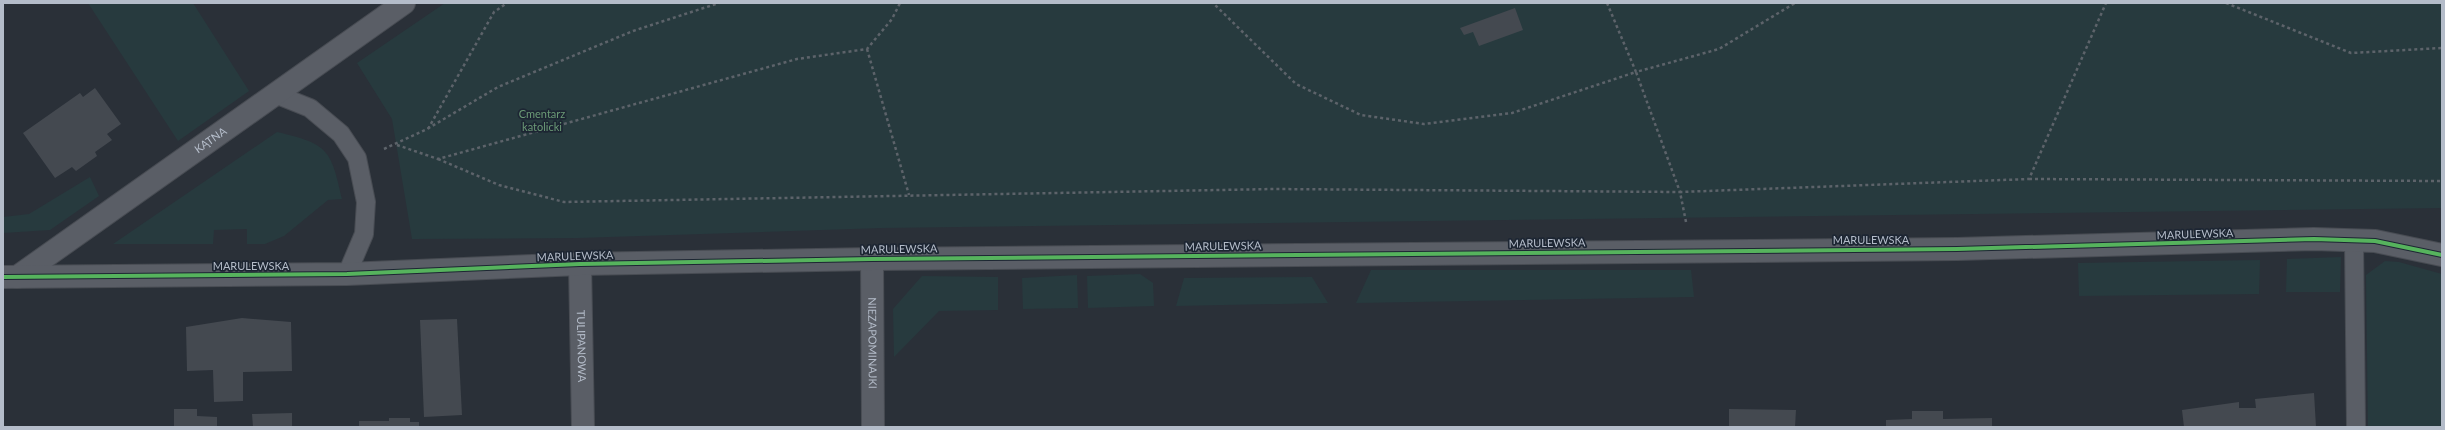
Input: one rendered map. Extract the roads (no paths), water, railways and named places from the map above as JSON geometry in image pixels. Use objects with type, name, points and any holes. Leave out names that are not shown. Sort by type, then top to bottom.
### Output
[{"type":"street","name":"KĄTNA","points":[[10,277],[404,3]]},
{"type":"street","name":"MARULEWSKA","points":[[10,277],[346,274],[580,264],[872,259],[1957,249],[2314,239],[2375,240],[2442,255]]},
{"type":"street","name":"NIEZAPOMINAJKI","points":[[872,259],[873,427]]},
{"type":"street","name":"TULIPANOWA","points":[[580,264],[583,427]]},
{"type":"lane","points":[[275,94],[310,108],[341,134],[357,158],[366,202],[364,234],[346,274]]},
{"type":"lane","points":[[2354,240],[2356,427]]},
{"type":"park label","name":"Cmentarz katolicki","points":[[542,120]]}]
